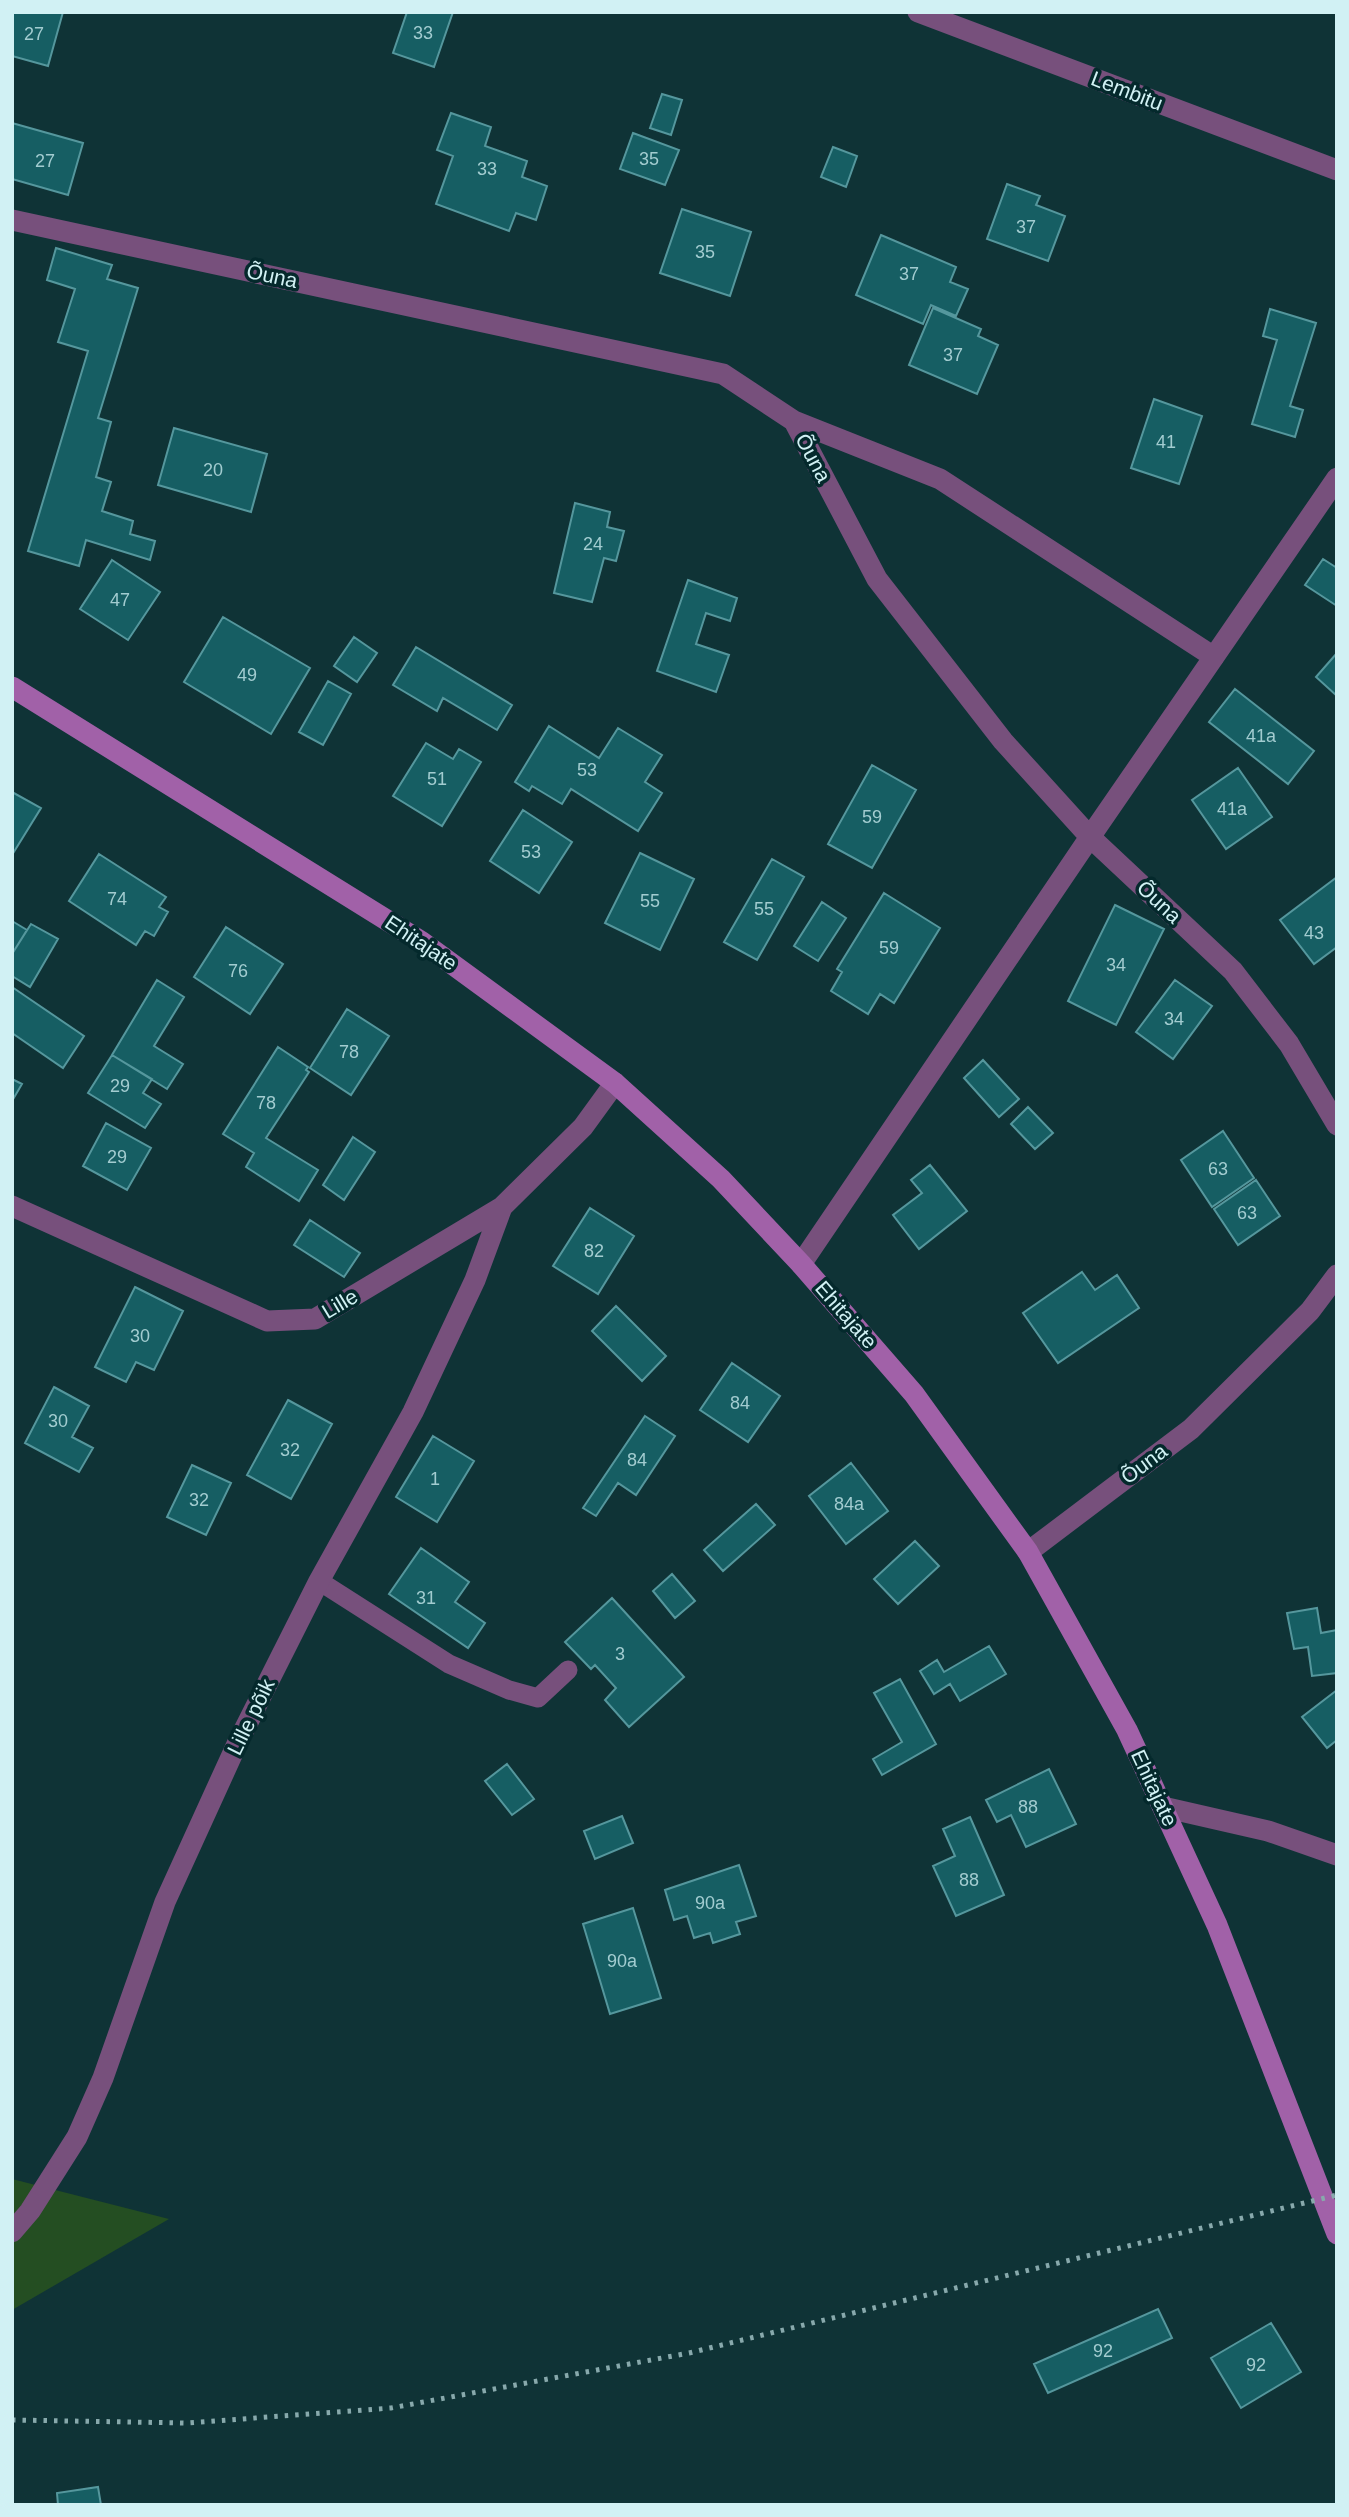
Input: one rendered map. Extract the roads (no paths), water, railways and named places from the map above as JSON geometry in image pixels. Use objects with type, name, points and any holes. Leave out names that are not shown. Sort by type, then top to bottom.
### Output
[{"type":"street","name":"Lembitu","points":[[918,12],[1337,170]]},
{"type":"street","name":"Õuna","points":[[12,220],[723,374],[794,422],[877,579],[1003,741],[1090,837],[1233,971],[1289,1044],[1337,1125]]},
{"type":"street","points":[[794,422],[940,479],[1214,657]]},
{"type":"street","points":[[802,1264],[1090,837],[1337,478]]},
{"type":"street","name":"Ehitajate","points":[[12,687],[422,942],[615,1083],[721,1179],[802,1264],[914,1394],[1028,1552],[1128,1730],[1217,1925],[1337,2234]]},
{"type":"street","name":"Lille","points":[[12,1206],[267,1321],[315,1319],[502,1207],[583,1127],[615,1083]]},
{"type":"street","name":"Lille põik","points":[[12,2232],[30,2211],[77,2137],[103,2078],[165,1902],[237,1744],[319,1581],[414,1412],[475,1280],[502,1207]]},
{"type":"street","name":"Õuna","points":[[1028,1552],[1191,1429],[1310,1311],[1337,1275]]},
{"type":"street","points":[[1163,1807],[1268,1831],[1337,1855]]},
{"type":"lane","points":[[319,1581],[449,1664],[509,1690],[538,1698],[568,1670]]},
{"type":"railway","points":[[12,2420],[187,2423],[391,2408],[689,2353],[1337,2195]]}]
